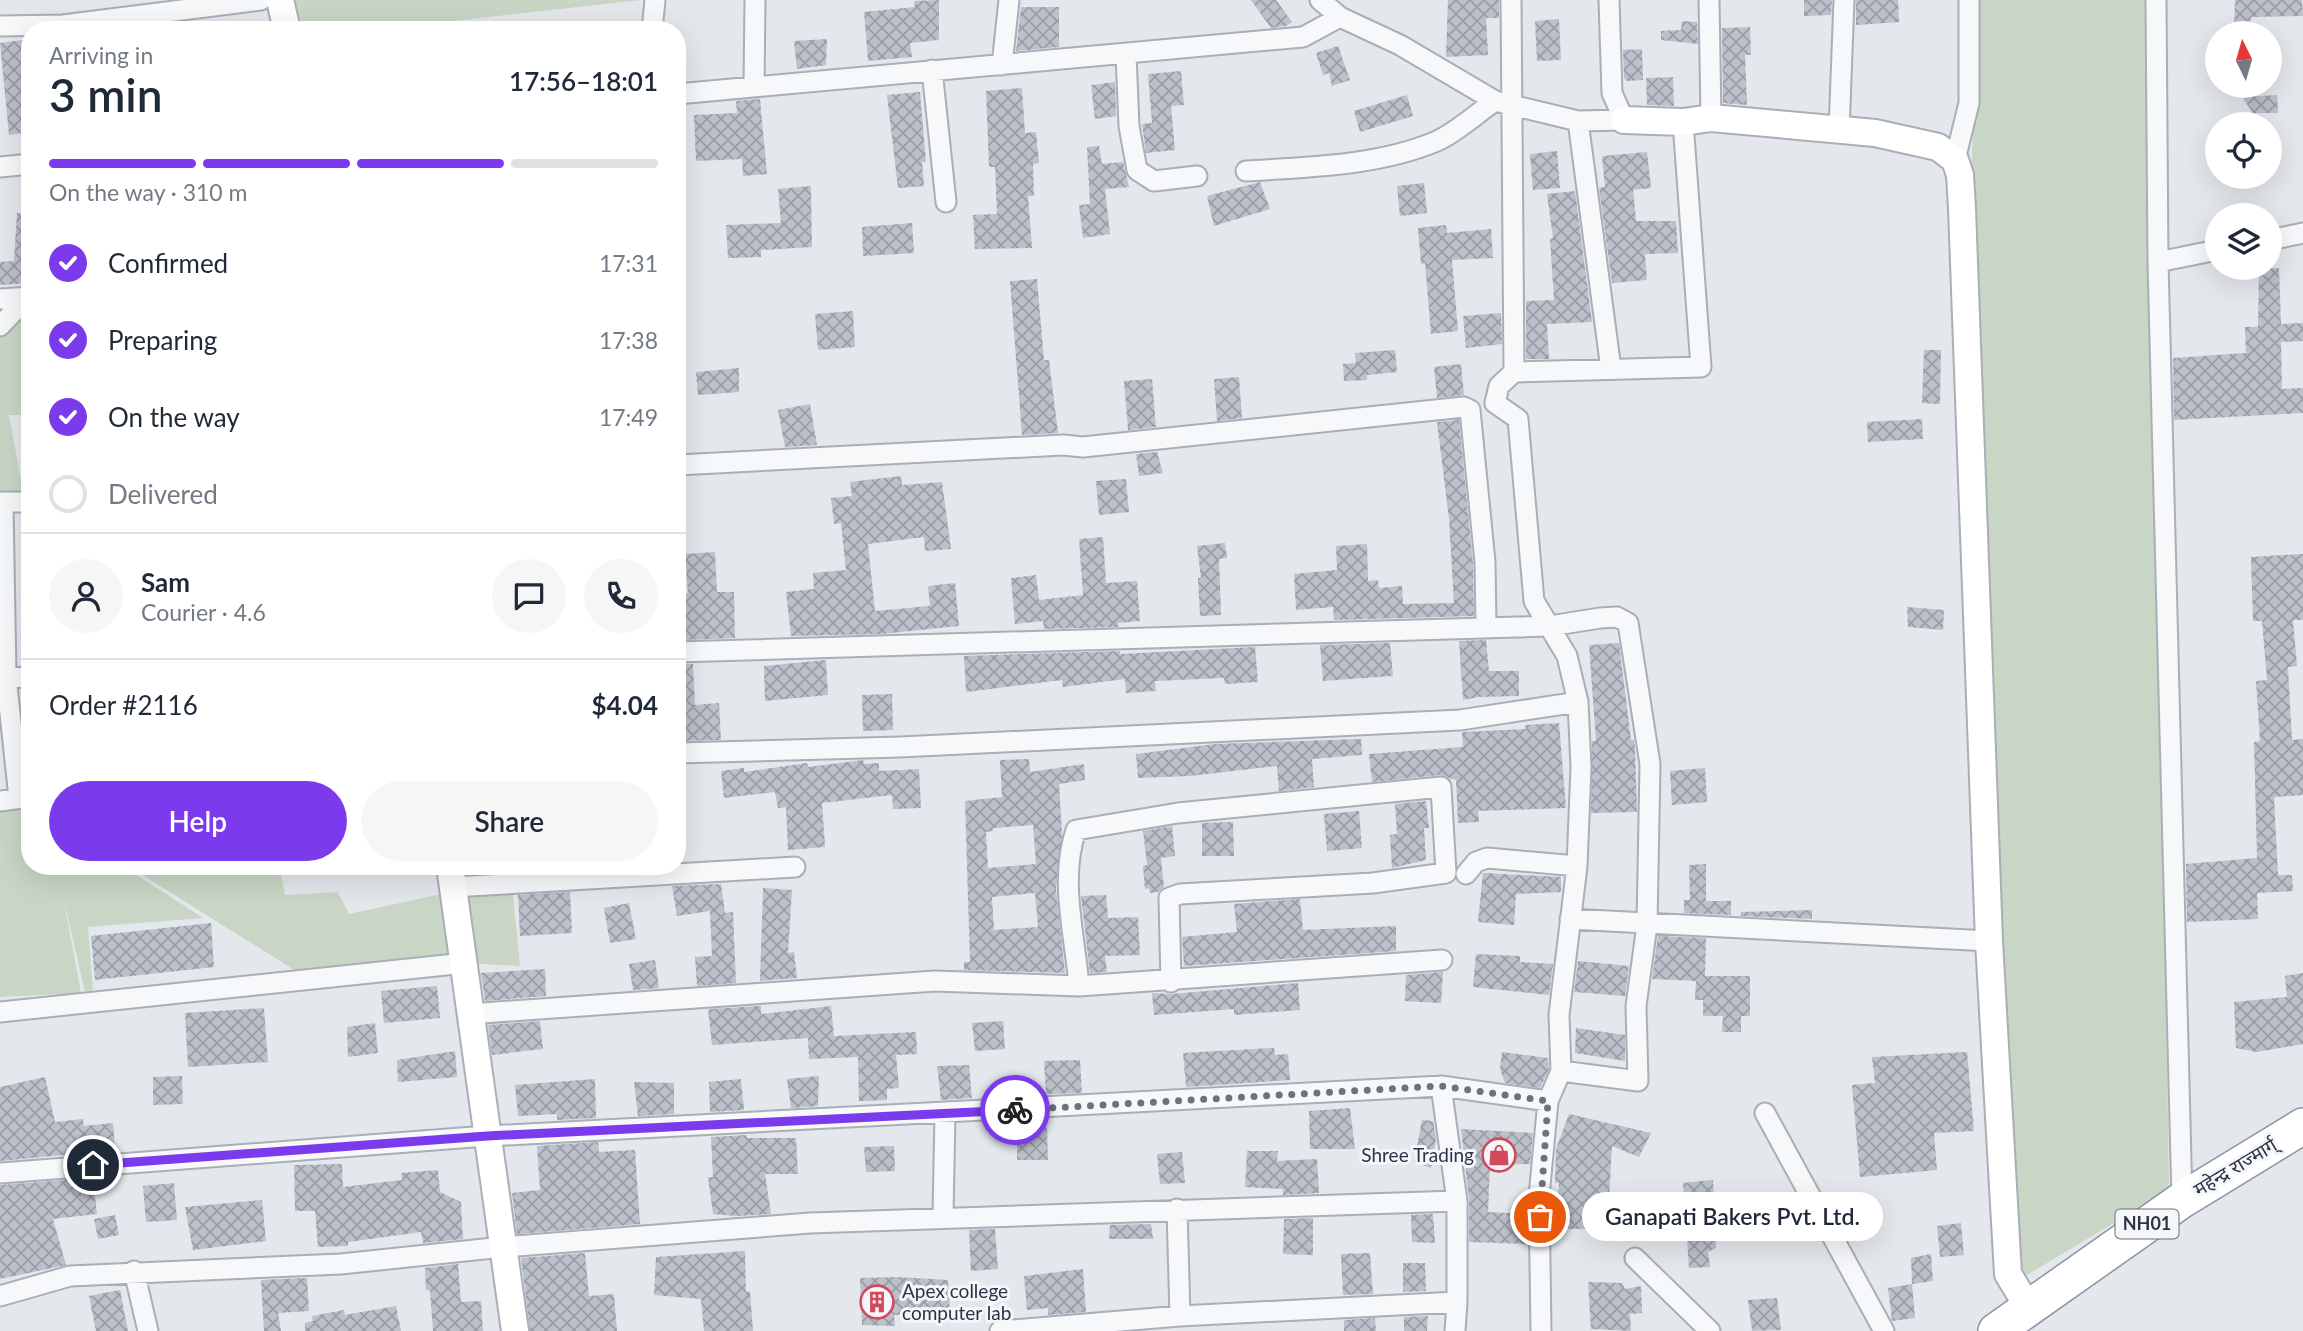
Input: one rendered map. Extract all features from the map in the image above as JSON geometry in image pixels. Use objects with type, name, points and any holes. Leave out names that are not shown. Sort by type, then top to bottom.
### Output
[{"type":"highway","name":"महेन्द्र राज्मार्ग्","points":[[1996,1331],[2182,1200],[2303,1126]]},
{"type":"street","points":[[95,21],[261,0]]},
{"type":"street","points":[[279,0],[285,21]]},
{"type":"street","points":[[653,21],[655,0]]},
{"type":"street","points":[[754,86],[755,0]]},
{"type":"street","points":[[1002,65],[1009,0]]},
{"type":"street","points":[[1320,0],[1340,17],[1400,45],[1502,104],[1578,121],[1683,122],[1712,118],[1875,133],[1938,147],[1955,160]]},
{"type":"street","points":[[1511,0],[1502,104],[1514,372]]},
{"type":"street","points":[[1609,0],[1612,93],[1624,120]]},
{"type":"street","points":[[1709,0],[1712,118]]},
{"type":"street","points":[[1839,131],[1844,0]]},
{"type":"street","points":[[1969,0],[1969,103],[1955,160],[1960,175],[1962,208],[1989,942],[2008,1274],[2028,1307]]},
{"type":"street","points":[[2156,0],[2158,262],[2182,1200]]},
{"type":"street","points":[[686,93],[1303,37],[1340,17]]},
{"type":"street","points":[[0,26],[21,26]]},
{"type":"street","points":[[1126,55],[1129,127],[1137,170],[1154,181],[1197,176]]},
{"type":"street","points":[[932,70],[946,202]]},
{"type":"street","points":[[1246,171],[1334,165],[1402,152],[1438,140],[1502,104]]},
{"type":"street","points":[[1578,121],[1611,369]]},
{"type":"street","points":[[1541,1331],[1539,1196],[1548,1101],[1561,1071],[1559,1015],[1577,866],[1581,767],[1578,702],[1567,656],[1534,601],[1518,419],[1494,403],[1499,386],[1514,372],[1702,367],[1683,122]]},
{"type":"street","points":[[0,167],[21,165]]},
{"type":"street","points":[[2282,237],[2303,233]]},
{"type":"street","points":[[2158,262],[2205,252]]},
{"type":"street","points":[[0,299],[21,298]]},
{"type":"street","points":[[0,326],[21,305]]},
{"type":"street","points":[[686,465],[1063,445],[1083,447],[1464,407],[1470,410],[1479,494],[1486,626]]},
{"type":"street","points":[[20,796],[6,676],[2,502],[21,502]]},
{"type":"street","points":[[686,652],[1550,626],[1617,617],[1628,623],[1650,764],[1647,925],[1636,1006],[1638,1081],[1561,1071]]},
{"type":"street","points":[[6,676],[21,677]]},
{"type":"street","points":[[686,753],[900,747],[1460,720],[1578,702]]},
{"type":"street","points":[[1079,986],[1069,891],[1070,848],[1076,830],[1178,813],[1441,788],[1446,873],[1373,883],[1180,894],[1169,898],[1171,982]]},
{"type":"street","points":[[1466,874],[1476,862],[1487,858],[1577,866]]},
{"type":"street","points":[[686,870],[795,867]]},
{"type":"street","points":[[515,1331],[469,1014],[466,962],[452,877],[521,875]]},
{"type":"street","points":[[1570,919],[1989,942]]},
{"type":"street","points":[[469,1014],[935,981],[1079,986],[1171,982],[1442,960]]},
{"type":"street","points":[[0,1012],[466,962]]},
{"type":"street","points":[[0,1173],[487,1136],[1441,1086],[1548,1101]]},
{"type":"street","points":[[1441,1086],[1457,1201],[1455,1331]]},
{"type":"street","points":[[1765,1113],[1884,1331]]},
{"type":"street","points":[[943,1216],[945,1114]]},
{"type":"street","points":[[0,1296],[70,1276],[134,1271],[341,1264],[503,1247],[810,1223],[943,1216],[1457,1201]]},
{"type":"street","points":[[1177,1209],[1180,1317]]},
{"type":"street","points":[[1635,1258],[1710,1331]]},
{"type":"street","points":[[134,1271],[148,1331]]},
{"type":"street","points":[[1000,1331],[1180,1317],[1457,1302]]},
{"type":"green space","points":[[280,0],[641,0],[453,21],[285,21]]},
{"type":"green space","points":[[1972,0],[2150,0],[2169,1190],[2012,1284],[1970,219],[1975,62]]},
{"type":"green space","points":[[21,302],[21,415],[9,415],[21,480],[21,502],[0,500],[0,304]]},
{"type":"green space","points":[[21,798],[21,875],[137,875],[203,918],[88,927],[93,990],[85,992],[63,896],[81,993],[0,997],[0,801]]},
{"type":"green space","points":[[142,875],[281,875],[285,895],[338,892],[349,914],[455,891],[452,875],[511,875],[520,966],[465,963],[309,979]]},
{"type":"building","points":[[939,0],[939,40],[910,43],[912,57],[868,61],[864,12],[915,7],[914,1]]},
{"type":"building","points":[[1251,0],[1276,0],[1292,22],[1286,26],[1271,28]]},
{"type":"building","points":[[1448,0],[1499,0],[1499,18],[1486,18],[1488,55],[1446,57]]},
{"type":"building","points":[[1804,0],[1832,0],[1831,15],[1804,16]]},
{"type":"building","points":[[1856,0],[1898,0],[1899,22],[1856,25]]},
{"type":"building","points":[[2235,0],[2302,0],[2303,16],[2251,17],[2251,21],[2234,21]]},
{"type":"building","points":[[1021,7],[1059,7],[1059,47],[1016,51]]},
{"type":"building","points":[[1559,19],[1561,60],[1537,61],[1535,21]]},
{"type":"building","points":[[1682,21],[1697,22],[1698,44],[1661,40],[1661,31],[1681,30]]},
{"type":"building","points":[[1750,27],[1751,55],[1745,55],[1747,105],[1723,103],[1722,28]]},
{"type":"building","points":[[827,39],[826,65],[797,69],[794,41]]},
{"type":"building","points":[[21,40],[21,133],[9,135],[0,43]]},
{"type":"building","points":[[1338,46],[1350,80],[1332,86],[1329,73],[1323,75],[1316,53]]},
{"type":"building","points":[[1642,49],[1643,80],[1627,81],[1624,78],[1623,50]]},
{"type":"building","points":[[1181,71],[1184,105],[1171,106],[1175,150],[1146,153],[1142,124],[1152,123],[1148,74]]},
{"type":"building","points":[[1673,77],[1674,106],[1647,105],[1646,78]]},
{"type":"building","points":[[1115,82],[1116,116],[1095,119],[1091,85]]},
{"type":"building","points":[[1022,88],[1025,133],[1036,132],[1039,163],[1033,164],[1034,196],[1028,196],[1032,248],[975,249],[973,215],[997,214],[995,167],[989,167],[986,91]]},
{"type":"building","points":[[920,92],[926,162],[922,162],[924,186],[898,188],[887,95]]},
{"type":"building","points":[[1407,95],[1413,116],[1360,132],[1354,111]]},
{"type":"building","points":[[2243,98],[2277,98],[2278,112],[2252,112]]},
{"type":"building","points":[[760,99],[767,174],[743,176],[742,159],[696,161],[694,115],[737,113],[736,101]]},
{"type":"building","points":[[1099,146],[1102,164],[1123,162],[1129,187],[1105,189],[1110,234],[1083,238],[1079,205],[1090,204],[1087,147]]},
{"type":"building","points":[[1557,151],[1560,188],[1533,190],[1530,154]]},
{"type":"building","points":[[1647,152],[1651,188],[1633,190],[1636,221],[1676,221],[1678,253],[1645,254],[1647,280],[1612,283],[1599,188],[1605,187],[1602,156]]},
{"type":"building","points":[[1260,182],[1270,209],[1214,226],[1207,196]]},
{"type":"building","points":[[1424,183],[1427,213],[1400,216],[1397,186]]},
{"type":"building","points":[[811,186],[812,247],[761,250],[761,257],[728,258],[726,225],[781,223],[778,189]]},
{"type":"building","points":[[1575,191],[1592,322],[1547,324],[1549,359],[1526,359],[1526,301],[1554,300],[1550,239],[1553,238],[1547,194]]},
{"type":"building","points":[[17,213],[21,213],[21,284],[0,285],[0,262],[14,261]]},
{"type":"building","points":[[912,223],[914,253],[863,256],[862,227]]},
{"type":"building","points":[[1446,225],[1447,233],[1491,229],[1493,258],[1452,260],[1458,331],[1431,334],[1425,263],[1421,264],[1418,228]]},
{"type":"building","points":[[1037,279],[1044,360],[1049,360],[1058,433],[1022,435],[1010,281]]},
{"type":"building","points":[[2259,280],[2279,280],[2281,324],[2303,323],[2303,341],[2281,342],[2282,389],[2303,388],[2303,413],[2174,420],[2173,358],[2246,353],[2245,327],[2258,327]]},
{"type":"building","points":[[853,311],[855,347],[818,350],[815,314]]},
{"type":"building","points":[[1501,313],[1502,344],[1466,348],[1463,316]]},
{"type":"building","points":[[1395,350],[1397,372],[1367,375],[1367,380],[1344,381],[1343,364],[1356,363],[1355,353]]},
{"type":"building","points":[[1924,350],[1941,350],[1940,404],[1922,403]]},
{"type":"building","points":[[1461,364],[1464,395],[1437,398],[1434,367]]},
{"type":"building","points":[[739,368],[739,392],[698,395],[696,372]]},
{"type":"building","points":[[1239,377],[1242,418],[1217,421],[1214,379]]},
{"type":"building","points":[[1152,379],[1156,427],[1128,430],[1124,381]]},
{"type":"building","points":[[810,404],[817,445],[785,447],[778,410]]},
{"type":"building","points":[[1922,419],[1923,439],[1868,442],[1867,422]]},
{"type":"building","points":[[1459,420],[1473,563],[1474,616],[1334,620],[1333,607],[1296,610],[1294,574],[1337,570],[1336,546],[1367,544],[1368,581],[1378,580],[1379,588],[1402,586],[1403,604],[1454,603],[1449,519],[1437,422]]},
{"type":"building","points":[[1157,452],[1163,473],[1139,476],[1136,454]]},
{"type":"building","points":[[901,476],[902,485],[942,482],[951,549],[925,551],[924,537],[868,544],[875,611],[930,606],[928,586],[955,583],[959,626],[881,634],[791,636],[786,592],[814,589],[813,573],[846,570],[841,523],[834,524],[831,498],[852,496],[850,482]]},
{"type":"building","points":[[1126,479],[1129,512],[1099,515],[1096,481]]},
{"type":"building","points":[[1103,537],[1106,583],[1137,581],[1140,621],[1118,623],[1119,627],[1044,629],[1043,621],[1015,624],[1011,578],[1036,575],[1039,600],[1083,595],[1079,539]]},
{"type":"building","points":[[1225,543],[1227,558],[1219,559],[1221,615],[1200,616],[1198,578],[1201,578],[1197,546]]},
{"type":"building","points":[[715,552],[717,592],[734,592],[735,638],[686,640],[686,554]]},
{"type":"building","points":[[2303,554],[2303,620],[2293,620],[2297,666],[2288,667],[2292,740],[2303,739],[2303,795],[2274,797],[2278,875],[2292,875],[2293,891],[2257,893],[2258,919],[2187,922],[2186,864],[2257,858],[2254,742],[2260,741],[2256,681],[2267,680],[2262,621],[2253,621],[2251,557]]},
{"type":"building","points":[[1907,607],[1944,610],[1943,630],[1908,627]]},
{"type":"building","points":[[1486,640],[1489,671],[1519,671],[1519,696],[1463,700],[1459,641]]},
{"type":"building","points":[[1390,643],[1393,676],[1323,681],[1320,645]]},
{"type":"building","points":[[1619,643],[1631,740],[1634,740],[1635,749],[1637,812],[1591,813],[1592,741],[1596,741],[1589,645]]},
{"type":"building","points":[[1255,647],[1258,682],[1225,684],[1224,678],[1155,681],[1156,691],[1126,693],[1125,679],[1063,687],[1062,680],[966,692],[964,656],[1120,651],[1120,654]]},
{"type":"building","points":[[826,660],[828,695],[765,701],[764,666]]},
{"type":"building","points":[[686,664],[693,664],[695,705],[719,703],[721,740],[686,741]]},
{"type":"building","points":[[892,694],[893,730],[863,731],[862,695]]},
{"type":"building","points":[[1559,723],[1566,808],[1478,811],[1479,822],[1458,823],[1456,780],[1440,775],[1372,782],[1369,754],[1463,747],[1462,732],[1526,729],[1525,725]]},
{"type":"building","points":[[1361,739],[1362,755],[1312,759],[1314,787],[1279,791],[1277,766],[1190,776],[1138,778],[1136,754],[1215,744]]},
{"type":"building","points":[[1029,759],[1030,772],[1084,764],[1085,780],[1059,784],[1062,835],[1056,889],[1065,973],[964,970],[964,962],[970,962],[965,801],[1002,797],[1000,760]],"holes":[[[1033,825],[1036,864],[988,868],[986,832],[993,831],[993,828]],[[1035,893],[1038,927],[994,930],[992,897]]]},
{"type":"building","points":[[863,760],[864,764],[879,763],[879,771],[919,769],[921,808],[893,809],[892,795],[822,803],[825,847],[788,850],[786,807],[778,808],[775,792],[724,798],[721,771],[744,768],[744,772],[807,763],[808,767]]},
{"type":"building","points":[[1705,768],[1707,802],[1672,805],[1670,771]]},
{"type":"building","points":[[1426,801],[1429,828],[1424,828],[1426,860],[1392,868],[1390,835],[1397,834],[1395,804]]},
{"type":"building","points":[[1359,811],[1362,848],[1327,851],[1324,814]]},
{"type":"building","points":[[1233,822],[1234,856],[1202,856],[1202,823]]},
{"type":"building","points":[[1172,826],[1175,856],[1161,858],[1164,887],[1158,892],[1150,893],[1149,888],[1145,889],[1143,866],[1147,865],[1143,831]]},
{"type":"building","points":[[1706,864],[1706,901],[1731,901],[1731,915],[1684,913],[1684,900],[1690,900],[1689,865]]},
{"type":"building","points":[[1483,873],[1561,877],[1561,892],[1516,894],[1514,925],[1478,922]]},
{"type":"building","points":[[721,884],[725,913],[733,912],[736,983],[697,986],[695,957],[712,956],[710,911],[677,916],[672,886]]},
{"type":"building","points":[[763,888],[792,890],[788,953],[794,952],[797,978],[760,981]]},
{"type":"building","points":[[570,892],[572,933],[520,936],[518,895]]},
{"type":"building","points":[[1106,895],[1108,918],[1138,917],[1140,955],[1105,956],[1107,972],[1090,973],[1081,896]]},
{"type":"building","points":[[1300,899],[1303,930],[1396,926],[1396,951],[1184,966],[1182,937],[1237,932],[1234,904]]},
{"type":"building","points":[[629,903],[636,939],[610,943],[604,908]]},
{"type":"building","points":[[1812,910],[1812,919],[1741,916],[1741,912]]},
{"type":"building","points":[[211,923],[214,967],[95,980],[91,936]]},
{"type":"building","points":[[1658,936],[1706,938],[1705,976],[1750,976],[1750,1016],[1741,1016],[1741,1032],[1722,1032],[1723,1016],[1703,1016],[1703,1000],[1695,1000],[1696,981],[1652,979]]},
{"type":"building","points":[[1476,954],[1520,956],[1520,962],[1553,964],[1549,995],[1473,987]]},
{"type":"building","points":[[655,960],[659,988],[633,990],[629,964]]},
{"type":"building","points":[[1578,961],[1629,966],[1625,996],[1574,992]]},
{"type":"building","points":[[545,969],[546,996],[485,1001],[481,973]]},
{"type":"building","points":[[1443,972],[1441,1003],[1405,1001],[1406,975]]},
{"type":"building","points":[[2303,973],[2303,1044],[2257,1052],[2236,1048],[2234,1002],[2287,997],[2285,976]]},
{"type":"building","points":[[1298,983],[1300,1010],[1234,1015],[1234,1009],[1154,1015],[1152,993],[1172,994]]},
{"type":"building","points":[[437,986],[440,1018],[384,1023],[381,991]]},
{"type":"building","points":[[761,1006],[761,1014],[831,1006],[834,1036],[916,1032],[917,1054],[896,1055],[899,1088],[887,1089],[887,1100],[859,1101],[858,1057],[809,1059],[808,1038],[712,1045],[708,1009]]},
{"type":"building","points":[[264,1008],[268,1062],[188,1067],[185,1013]]},
{"type":"building","points":[[540,1021],[543,1049],[492,1055],[488,1025]]},
{"type":"building","points":[[1003,1021],[1005,1049],[975,1051],[972,1023]]},
{"type":"building","points":[[375,1023],[378,1053],[348,1057],[347,1027]]},
{"type":"building","points":[[1576,1028],[1625,1035],[1625,1061],[1575,1053]]},
{"type":"building","points":[[1274,1048],[1275,1055],[1288,1054],[1290,1080],[1186,1087],[1183,1053]]},
{"type":"building","points":[[455,1051],[457,1077],[398,1082],[397,1060]]},
{"type":"building","points":[[1502,1052],[1548,1058],[1549,1069],[1540,1088],[1505,1083],[1500,1069]]},
{"type":"building","points":[[1967,1052],[1974,1131],[1934,1133],[1937,1170],[1860,1177],[1852,1085],[1875,1083],[1872,1057]]},
{"type":"building","points":[[1080,1060],[1082,1093],[1046,1094],[1044,1061]]},
{"type":"building","points":[[969,1065],[972,1098],[941,1100],[937,1066]]},
{"type":"building","points":[[182,1076],[183,1104],[153,1105],[153,1077]]},
{"type":"building","points":[[819,1076],[818,1106],[791,1108],[787,1079]]},
{"type":"building","points":[[45,1077],[55,1122],[83,1119],[84,1126],[113,1123],[115,1150],[0,1161],[0,1087]]},
{"type":"building","points":[[595,1079],[596,1118],[557,1120],[557,1114],[518,1116],[515,1085]]},
{"type":"building","points":[[741,1079],[744,1110],[710,1112],[709,1082]]},
{"type":"building","points":[[634,1082],[674,1083],[674,1114],[638,1116]]},
{"type":"building","points":[[1350,1108],[1355,1149],[1310,1149],[1309,1111]]},
{"type":"building","points":[[1569,1114],[1651,1133],[1639,1157],[1612,1146],[1609,1200],[1630,1199],[1620,1229],[1555,1229],[1559,1183],[1555,1183],[1556,1149]]},
{"type":"building","points":[[1422,1120],[1433,1121],[1436,1139],[1431,1168],[1414,1162]]},
{"type":"building","points":[[1047,1127],[1048,1160],[1017,1160],[1017,1130]]},
{"type":"building","points":[[1461,1129],[1533,1133],[1530,1164],[1490,1165],[1488,1212],[1527,1214],[1525,1244],[1469,1242],[1469,1199]]},
{"type":"building","points":[[747,1135],[747,1138],[796,1138],[798,1174],[765,1174],[771,1214],[713,1214],[708,1177],[713,1177],[711,1137]]},
{"type":"building","points":[[598,1142],[599,1152],[635,1150],[640,1224],[517,1234],[512,1193],[540,1190],[537,1146]]},
{"type":"building","points":[[894,1146],[895,1171],[866,1172],[864,1147]]},
{"type":"building","points":[[1247,1151],[1278,1151],[1277,1161],[1317,1159],[1319,1193],[1283,1195],[1283,1189],[1245,1187]]},
{"type":"building","points":[[1182,1152],[1185,1183],[1160,1184],[1157,1154]]},
{"type":"building","points":[[342,1164],[343,1187],[402,1180],[401,1173],[438,1170],[440,1192],[461,1202],[463,1239],[423,1243],[421,1232],[348,1242],[348,1246],[318,1247],[315,1211],[295,1211],[294,1165]]},
{"type":"building","points":[[93,1178],[97,1214],[53,1219],[66,1265],[0,1279],[0,1185]]},
{"type":"building","points":[[1713,1180],[1716,1248],[1708,1252],[1710,1267],[1689,1268],[1683,1183]]},
{"type":"building","points":[[174,1183],[177,1220],[146,1222],[143,1186]]},
{"type":"building","points":[[262,1200],[266,1241],[193,1250],[185,1207]]},
{"type":"building","points":[[1433,1214],[1435,1243],[1412,1242],[1411,1215]]},
{"type":"building","points":[[115,1215],[119,1235],[98,1239],[94,1219]]},
{"type":"building","points":[[1313,1218],[1313,1255],[1283,1254],[1284,1219]]},
{"type":"building","points":[[1961,1223],[1964,1255],[1940,1257],[1937,1226]]},
{"type":"building","points":[[1151,1224],[1153,1239],[1109,1239],[1110,1225]]},
{"type":"building","points":[[995,1229],[998,1269],[971,1271],[969,1230]]},
{"type":"building","points":[[745,1251],[746,1292],[750,1291],[753,1331],[704,1331],[701,1299],[654,1295],[656,1257]]},
{"type":"building","points":[[585,1253],[589,1296],[614,1294],[617,1331],[530,1331],[521,1258]]},
{"type":"building","points":[[1370,1253],[1373,1294],[1343,1295],[1341,1254]]},
{"type":"building","points":[[1931,1254],[1933,1281],[1912,1284],[1911,1258]]},
{"type":"building","points":[[1403,1263],[1425,1263],[1426,1291],[1403,1292]]},
{"type":"building","points":[[458,1264],[461,1302],[481,1301],[483,1331],[433,1331],[430,1290],[426,1290],[425,1268]]},
{"type":"building","points":[[1083,1269],[1086,1312],[1048,1315],[1048,1308],[1027,1310],[1024,1276]]},
{"type":"building","points":[[307,1278],[309,1311],[278,1313],[281,1331],[264,1331],[261,1280]]},
{"type":"building","points":[[860,1278],[948,1280],[950,1314],[894,1315],[895,1326],[862,1325]]},
{"type":"building","points":[[1588,1282],[1622,1283],[1625,1289],[1641,1286],[1642,1313],[1630,1314],[1631,1331],[1591,1329]]},
{"type":"building","points":[[1912,1284],[1915,1318],[1892,1321],[1888,1288]]},
{"type":"building","points":[[120,1290],[128,1331],[96,1331],[89,1296]]},
{"type":"building","points":[[1777,1298],[1781,1330],[1752,1331],[1748,1300]]},
{"type":"building","points":[[396,1306],[401,1331],[305,1331],[305,1323],[313,1321],[312,1316],[344,1310],[345,1315]]},
{"type":"building","points":[[1428,1316],[1427,1331],[1404,1331],[1404,1317]]},
{"type":"building","points":[[1375,1318],[1376,1331],[1344,1331],[1344,1320]]},
{"type":"way so far","points":[[1015,1110],[1441,1086],[1548,1101],[1539,1196],[1540,1217]]},
{"type":"place","name":"Shree Trading","points":[[1499,1155]]},
{"type":"place","name":"Ganapati Bakers Pvt. Ltd.","points":[[1540,1217]]},
{"type":"place","name":"Apex college computer lab","points":[[877,1302]]},
{"type":"route","points":[[93,1165],[303,1152],[487,1136],[1015,1110]]}]
